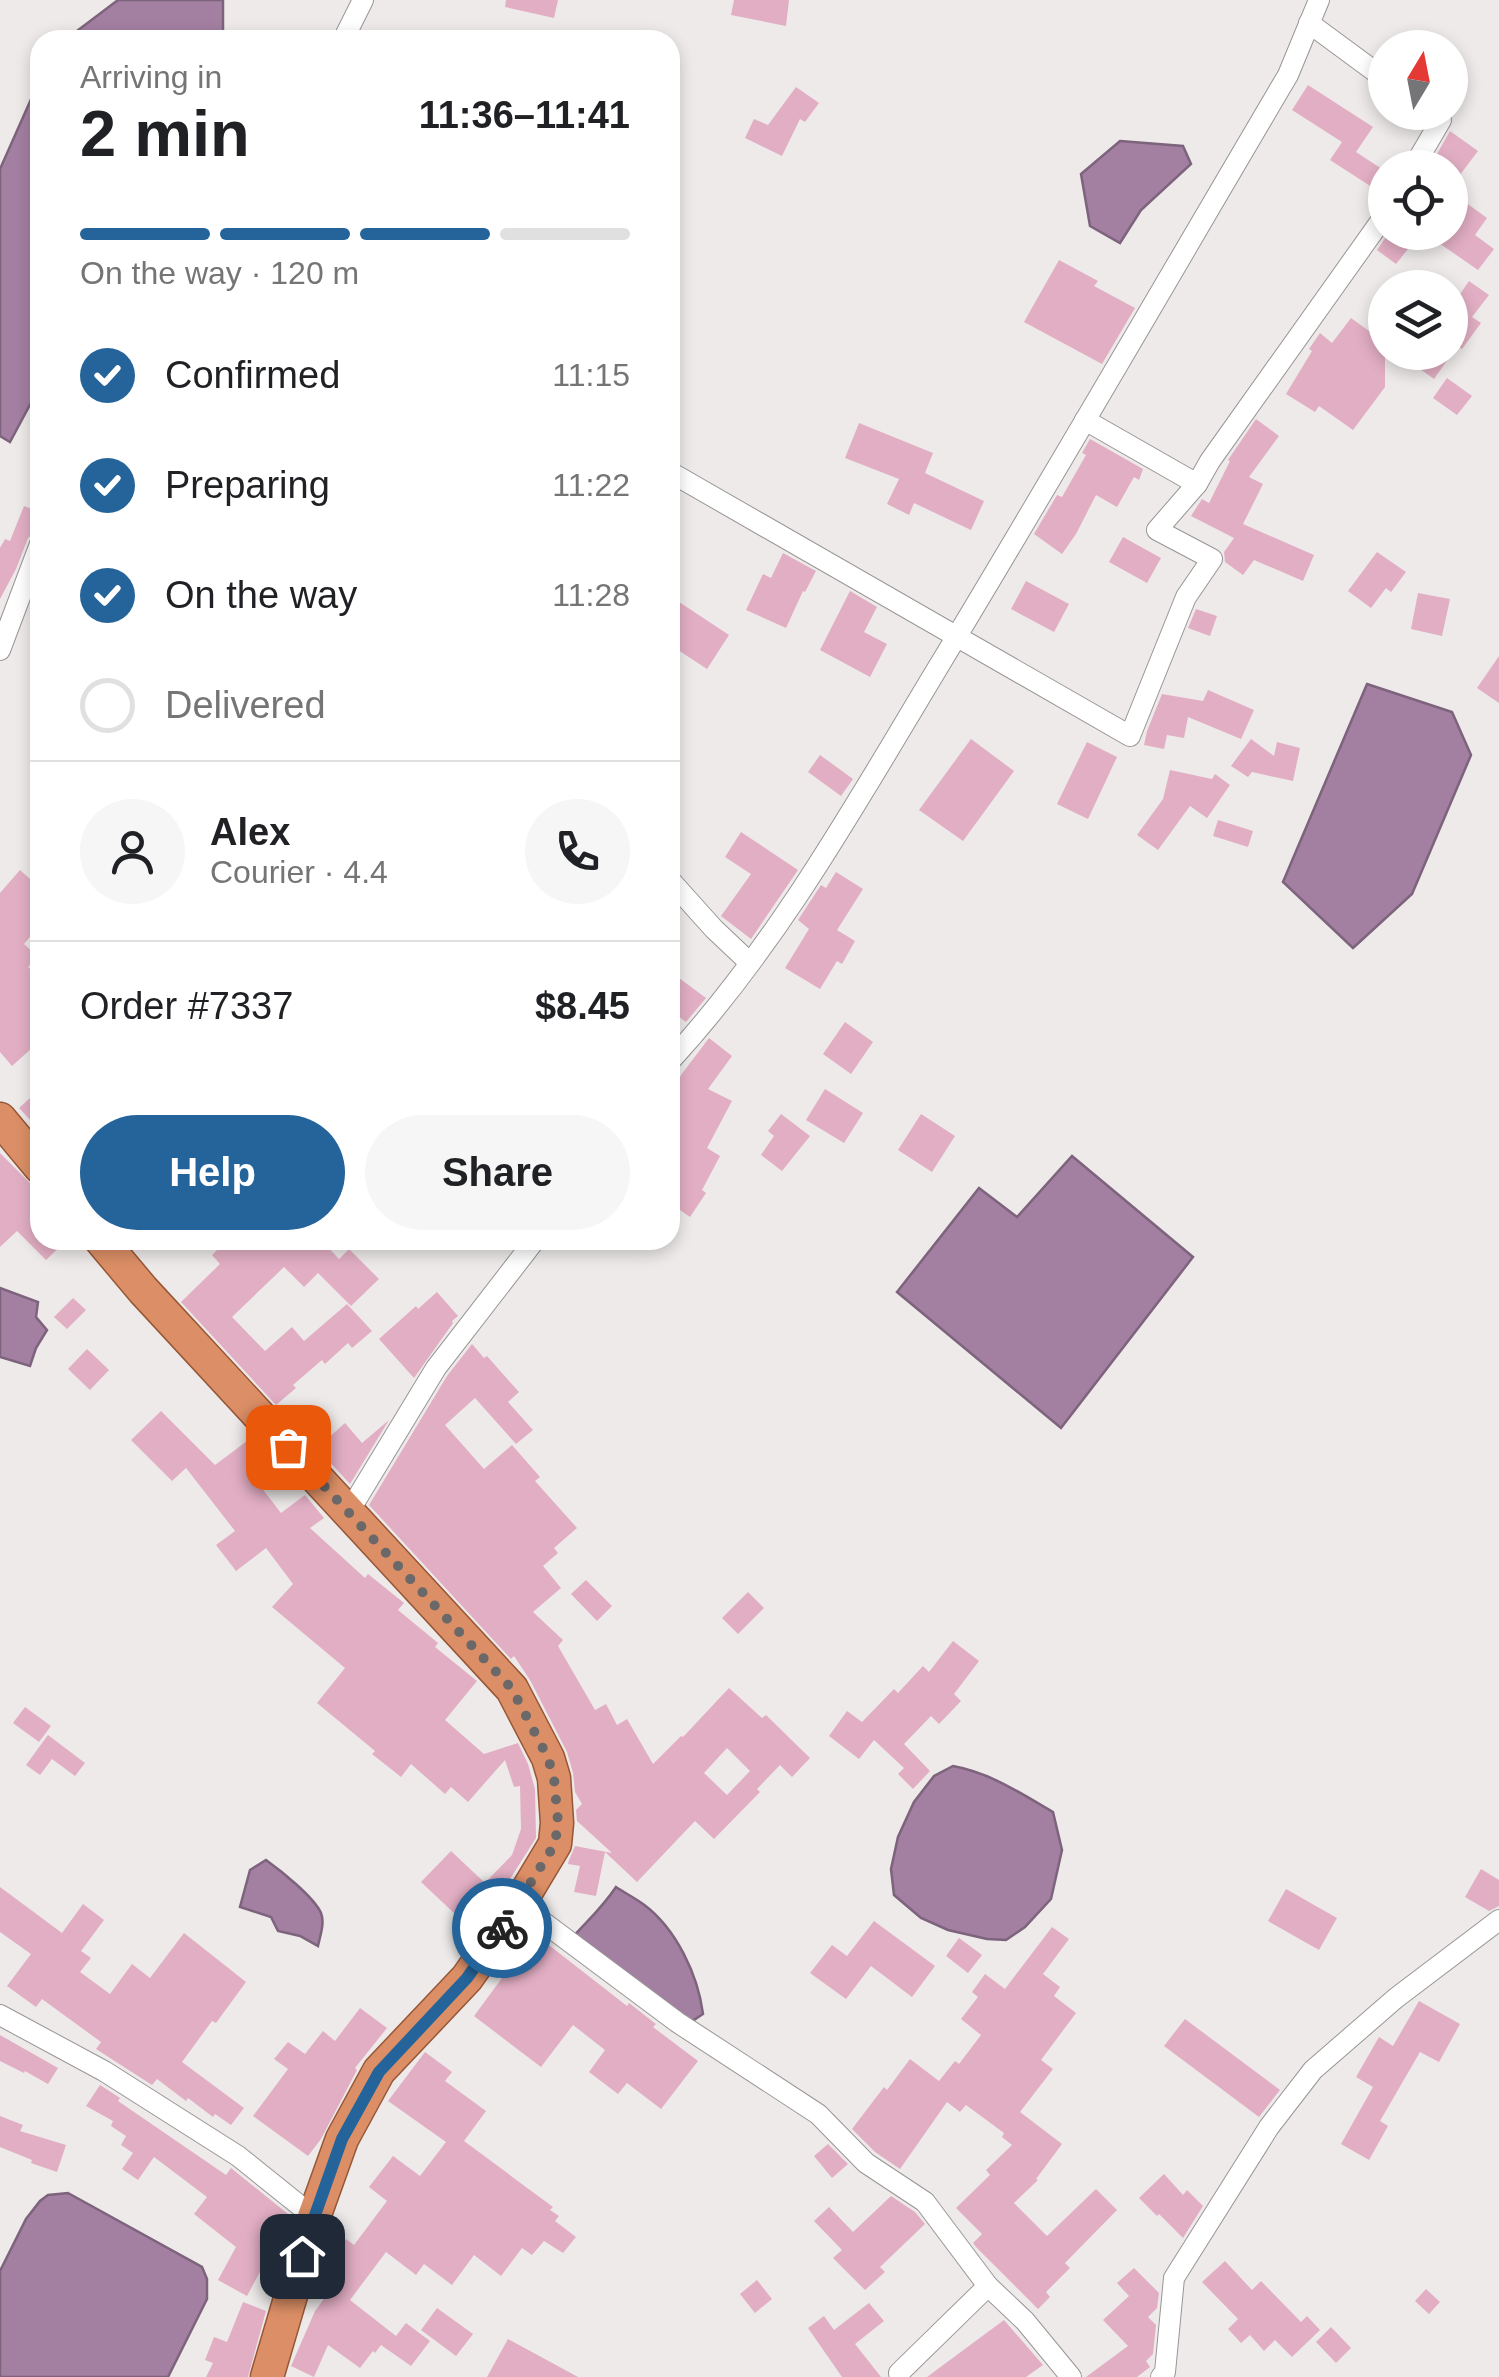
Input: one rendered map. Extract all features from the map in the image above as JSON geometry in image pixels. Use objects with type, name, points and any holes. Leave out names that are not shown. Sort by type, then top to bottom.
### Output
[{"type":"highway","points":[[0,1119],[30,1155]]},
{"type":"highway","points":[[110,1250],[512,1689],[548,1758],[555,1789],[555,1844],[519,1904],[467,1978],[379,2072],[342,2139],[267,2377]]},
{"type":"street","points":[[348,30],[364,0]]},
{"type":"street","points":[[680,1050],[733,990],[839,832],[1288,75],[1319,0]]},
{"type":"street","points":[[1309,23],[1368,66]]},
{"type":"street","points":[[680,478],[1130,736],[1186,596],[1212,559],[1157,530],[1197,484],[1368,238]]},
{"type":"street","points":[[1085,420],[1197,484]]},
{"type":"street","points":[[0,650],[30,572]]},
{"type":"street","points":[[680,891],[750,963]]},
{"type":"street","points":[[348,1513],[436,1368],[527,1250]]},
{"type":"street","points":[[519,1904],[677,2022],[818,2114],[866,2163],[925,2202],[988,2286],[1025,2322],[1071,2377]]},
{"type":"street","points":[[1161,2377],[1165,2372],[1174,2278],[1269,2127],[1313,2070],[1396,1998],[1499,1920]]},
{"type":"street","points":[[0,2014],[104,2071],[221,2146],[314,2218]]},
{"type":"street","points":[[898,2373],[988,2286]]},
{"type":"shaded area","points":[[118,0],[223,0],[223,30],[78,30]]},
{"type":"shaded area","points":[[30,102],[30,405],[10,442],[0,436],[0,169]]},
{"type":"shaded area","points":[[1120,141],[1183,146],[1191,164],[1141,210],[1120,243],[1090,226],[1081,174]]},
{"type":"shaded area","points":[[1367,684],[1452,712],[1471,755],[1412,894],[1353,948],[1283,882]]},
{"type":"shaded area","points":[[1072,1156],[1193,1257],[1061,1428],[897,1292],[979,1188],[1017,1217]]},
{"type":"shaded area","points":[[0,1288],[38,1302],[36,1317],[47,1330],[30,1366],[0,1357]]},
{"type":"shaded area","points":[[953,1766],[993,1779],[1053,1812],[1062,1850],[1051,1899],[1025,1927],[1006,1940],[948,1930],[921,1918],[894,1895],[891,1869],[898,1837],[914,1802],[934,1776]]},
{"type":"shaded area","points":[[266,1860],[296,1884],[321,1913],[318,1946],[300,1936],[278,1931],[271,1917],[240,1907],[250,1870]]},
{"type":"shaded area","points":[[616,1887],[655,1914],[675,1939],[691,1968],[700,1999],[703,2014],[694,2020],[681,2020],[572,1938]]},
{"type":"shaded area","points":[[68,2193],[202,2267],[207,2279],[207,2299],[168,2377],[0,2377],[0,2271],[26,2219],[40,2201],[48,2195]]},
{"type":"building","points":[[506,0],[558,0],[554,18],[505,7]]},
{"type":"building","points":[[734,0],[789,0],[786,26],[731,15]]},
{"type":"building","points":[[1308,85],[1368,124],[1371,130],[1356,152],[1368,160],[1368,185],[1330,160],[1342,142],[1292,110]]},
{"type":"building","points":[[796,87],[819,103],[805,122],[800,119],[782,156],[745,138],[754,119],[768,125]]},
{"type":"building","points":[[1450,131],[1478,151],[1468,164],[1468,150],[1439,150]]},
{"type":"building","points":[[1468,204],[1487,218],[1475,235],[1494,249],[1478,270],[1449,250],[1468,250]]},
{"type":"building","points":[[1377,250],[1407,250],[1396,264]]},
{"type":"building","points":[[1059,260],[1098,281],[1094,286],[1135,308],[1102,364],[1024,322]]},
{"type":"building","points":[[1468,282],[1489,295],[1472,317],[1481,323],[1468,341]]},
{"type":"building","points":[[1351,318],[1368,330],[1368,370],[1385,370],[1385,387],[1353,430],[1319,406],[1315,412],[1286,394],[1320,333],[1332,343]]},
{"type":"building","points":[[1421,370],[1440,370],[1434,379]]},
{"type":"building","points":[[1447,378],[1472,396],[1457,415],[1433,398]]},
{"type":"building","points":[[1256,419],[1279,436],[1249,477],[1263,484],[1243,524],[1314,555],[1303,581],[1254,560],[1243,575],[1225,562],[1224,552],[1234,538],[1191,516],[1202,499],[1209,503],[1228,460]]},
{"type":"building","points":[[859,423],[933,453],[925,473],[984,501],[971,530],[914,503],[909,515],[887,504],[899,479],[845,458]]},
{"type":"building","points":[[1090,439],[1143,469],[1117,507],[1096,495],[1062,554],[1034,534],[1057,495],[1062,497],[1086,455],[1082,453]]},
{"type":"building","points":[[24,506],[30,508],[30,536],[0,599],[0,548],[5,539],[10,541]]},
{"type":"building","points":[[1123,537],[1161,558],[1147,583],[1109,562]]},
{"type":"building","points":[[1377,552],[1406,572],[1391,592],[1386,588],[1371,608],[1348,591]]},
{"type":"building","points":[[783,553],[816,571],[786,628],[746,610],[763,574],[771,578]]},
{"type":"building","points":[[1026,581],[1069,604],[1054,632],[1011,609]]},
{"type":"building","points":[[850,591],[877,607],[864,632],[887,644],[870,677],[820,650]]},
{"type":"building","points":[[1418,593],[1450,599],[1442,636],[1411,629]]},
{"type":"building","points":[[680,603],[729,635],[707,669],[680,651]]},
{"type":"building","points":[[1196,609],[1217,616],[1210,636],[1188,628]]},
{"type":"building","points":[[1499,656],[1499,703],[1477,688]]},
{"type":"building","points":[[1208,690],[1254,710],[1241,739],[1188,717],[1184,738],[1167,735],[1164,749],[1144,745],[1162,694],[1203,701]]},
{"type":"building","points":[[971,739],[1014,771],[963,841],[919,810]]},
{"type":"building","points":[[1251,739],[1274,756],[1277,742],[1300,748],[1293,781],[1252,772],[1248,777],[1231,766]]},
{"type":"building","points":[[1087,742],[1117,757],[1088,819],[1057,804]]},
{"type":"building","points":[[820,755],[853,779],[841,796],[808,772]]},
{"type":"building","points":[[1170,770],[1212,779],[1215,774],[1230,785],[1207,818],[1190,806],[1158,850],[1137,835],[1163,799]]},
{"type":"building","points":[[1218,820],[1253,831],[1248,847],[1213,836]]},
{"type":"building","points":[[741,832],[798,870],[751,939],[721,916],[751,874],[725,857]]},
{"type":"building","points":[[20,870],[30,879],[30,937],[24,944],[30,950],[30,1050],[12,1066],[0,1052],[0,893]]},
{"type":"building","points":[[836,872],[863,889],[837,930],[855,941],[842,964],[837,961],[820,989],[785,968],[809,929],[798,920],[821,885],[826,888]]},
{"type":"building","points":[[680,979],[706,998],[686,1022],[680,1018]]},
{"type":"building","points":[[845,1022],[873,1042],[851,1074],[823,1054]]},
{"type":"building","points":[[709,1038],[732,1056],[708,1089],[732,1101],[707,1148],[720,1156],[702,1190],[706,1193],[690,1217],[680,1210],[681,1075]]},
{"type":"building","points":[[825,1089],[863,1113],[844,1143],[806,1120]]},
{"type":"building","points":[[30,1098],[30,1120],[19,1108]]},
{"type":"building","points":[[781,1114],[810,1136],[782,1171],[761,1155],[774,1136],[768,1131]]},
{"type":"building","points":[[921,1114],[955,1136],[932,1172],[898,1150]]},
{"type":"building","points":[[0,1153],[30,1183],[30,1244],[17,1231],[0,1247]]},
{"type":"building","points":[[36,1250],[56,1250],[46,1260]]},
{"type":"building","points":[[217,1250],[330,1250],[339,1259],[350,1250],[379,1279],[351,1306],[318,1273],[304,1287],[284,1267],[232,1317],[265,1351],[292,1327],[304,1341],[347,1304],[372,1331],[352,1348],[348,1343],[325,1364],[322,1360],[276,1405],[181,1302],[220,1264],[212,1255]]},
{"type":"building","points":[[437,1292],[458,1316],[414,1378],[379,1339]]},
{"type":"building","points":[[73,1298],[86,1310],[67,1329],[54,1317]]},
{"type":"building","points":[[472,1344],[519,1392],[508,1402],[533,1430],[516,1444],[475,1398],[445,1425],[484,1469],[512,1445],[540,1477],[535,1481],[577,1528],[554,1548],[558,1553],[543,1566],[561,1588],[533,1612],[563,1640],[558,1646],[595,1710],[606,1704],[617,1725],[627,1719],[653,1764],[729,1688],[762,1718],[766,1715],[810,1758],[792,1777],[780,1765],[757,1789],[760,1792],[714,1839],[695,1821],[637,1882],[605,1852],[596,1896],[574,1892],[580,1866],[568,1864],[569,1860],[575,1846],[612,1853],[577,1821],[576,1810],[582,1804],[575,1792],[567,1752],[530,1680],[514,1656],[511,1659],[369,1505],[447,1376]],"holes":[[[727,1748],[750,1771],[727,1795],[704,1773]]]},
{"type":"building","points":[[87,1349],[109,1370],[90,1390],[68,1369]]},
{"type":"building","points":[[161,1411],[215,1465],[251,1438],[271,1464],[254,1478],[281,1513],[305,1495],[324,1518],[310,1528],[365,1578],[368,1574],[404,1603],[398,1610],[477,1681],[445,1720],[484,1754],[518,1743],[535,1789],[536,1838],[496,1901],[470,1928],[421,1882],[451,1851],[485,1883],[512,1855],[521,1829],[520,1786],[514,1787],[505,1760],[468,1802],[451,1787],[445,1794],[411,1764],[401,1777],[317,1703],[345,1668],[272,1607],[293,1584],[266,1548],[236,1571],[216,1545],[235,1531],[186,1468],[172,1481],[131,1440]]},
{"type":"building","points":[[389,1420],[350,1484],[317,1448],[345,1423],[362,1443]]},
{"type":"building","points":[[586,1580],[612,1606],[597,1621],[571,1594]]},
{"type":"building","points":[[748,1592],[764,1608],[738,1634],[722,1618]]},
{"type":"building","points":[[953,1641],[979,1661],[954,1694],[961,1701],[939,1724],[931,1716],[904,1744],[930,1771],[913,1789],[898,1774],[904,1768],[874,1740],[859,1759],[829,1736],[847,1711],[862,1722],[923,1666],[929,1672]]},
{"type":"building","points":[[25,1707],[51,1726],[39,1742],[13,1723]]},
{"type":"building","points":[[48,1735],[85,1763],[75,1776],[52,1759],[40,1775],[26,1765]]},
{"type":"building","points":[[1481,1869],[1499,1880],[1499,1906],[1489,1911],[1465,1897]]},
{"type":"building","points":[[0,1887],[62,1933],[83,1904],[104,1920],[81,1951],[91,1958],[80,1972],[110,1994],[132,1964],[150,1978],[184,1933],[246,1982],[182,2062],[244,2108],[231,2125],[188,2098],[186,2101],[157,2079],[152,2085],[96,2049],[101,2042],[42,1999],[36,2007],[7,1986],[31,1954],[0,1932]]},
{"type":"building","points":[[1286,1889],[1337,1918],[1319,1950],[1268,1921]]},
{"type":"building","points":[[874,1921],[935,1966],[912,1997],[871,1966],[846,1999],[810,1973],[832,1945],[847,1956]]},
{"type":"building","points":[[1052,1927],[1069,1939],[1043,1974],[1060,1987],[1054,1996],[1076,2013],[1041,2060],[1053,2069],[1020,2112],[1062,2144],[1038,2180],[1014,2203],[1047,2236],[1096,2189],[1117,2210],[1065,2263],[1070,2268],[1046,2292],[1050,2297],[1038,2309],[976,2247],[973,2243],[982,2234],[956,2208],[990,2175],[986,2170],[1012,2145],[1002,2137],[1004,2133],[966,2105],[960,2112],[947,2102],[900,2169],[852,2129],[910,2059],[939,2081],[955,2061],[959,2064],[981,2035],[961,2019],[978,1997],[972,1992],[985,1974],[1005,1989]]},
{"type":"building","points":[[527,1928],[656,2024],[653,2027],[698,2061],[661,2109],[627,2083],[618,2094],[589,2072],[605,2050],[573,2025],[541,2067],[474,2016],[505,1974],[498,1969]]},
{"type":"building","points":[[959,1938],[982,1955],[968,1973],[946,1956]]},
{"type":"building","points":[[1419,2001],[1460,2024],[1439,2062],[1420,2052],[1380,2121],[1388,2126],[1369,2160],[1341,2144],[1373,2087],[1356,2077],[1379,2037],[1393,2046]]},
{"type":"building","points":[[360,2008],[387,2028],[355,2068],[321,2139],[308,2156],[253,2116],[288,2069],[274,2059],[288,2042],[305,2054],[323,2031],[335,2041]]},
{"type":"building","points":[[1185,2019],[1280,2090],[1259,2117],[1164,2046]]},
{"type":"building","points":[[0,2035],[58,2068],[48,2084],[0,2061]]},
{"type":"building","points":[[425,2052],[452,2072],[445,2081],[486,2111],[464,2141],[553,2207],[550,2210],[559,2216],[555,2221],[576,2237],[563,2253],[544,2241],[532,2255],[522,2248],[501,2276],[474,2255],[452,2285],[424,2264],[416,2275],[386,2252],[350,2300],[396,2336],[406,2323],[430,2341],[411,2366],[381,2345],[360,2368],[328,2345],[314,2377],[291,2366],[315,2311],[334,2285],[320,2274],[346,2239],[354,2245],[387,2201],[369,2187],[393,2156],[420,2176],[446,2142],[388,2101]]},
{"type":"building","points":[[100,2085],[226,2175],[231,2168],[293,2218],[284,2249],[276,2242],[247,2296],[218,2280],[236,2247],[194,2214],[207,2197],[154,2157],[138,2180],[122,2169],[133,2153],[121,2145],[126,2136],[111,2126],[113,2121],[86,2106]]},
{"type":"building","points":[[0,2116],[23,2125],[20,2131],[66,2145],[57,2172],[0,2147]]},
{"type":"building","points":[[828,2144],[848,2164],[832,2178],[814,2156]]},
{"type":"building","points":[[1164,2174],[1183,2195],[1187,2190],[1203,2206],[1183,2238],[1139,2198]]},
{"type":"building","points":[[891,2196],[925,2224],[880,2267],[885,2272],[865,2290],[833,2258],[842,2250],[814,2221],[829,2207],[853,2232]]},
{"type":"building","points":[[1225,2261],[1252,2290],[1261,2281],[1301,2322],[1307,2316],[1320,2330],[1292,2357],[1275,2340],[1264,2351],[1250,2335],[1241,2343],[1228,2329],[1238,2319],[1202,2282]]},
{"type":"building","points":[[1134,2268],[1159,2293],[1157,2308],[1148,2317],[1156,2325],[1153,2354],[1146,2361],[1150,2367],[1137,2377],[1086,2377],[1128,2346],[1103,2320],[1129,2296],[1117,2283]]},
{"type":"building","points":[[757,2280],[772,2299],[755,2313],[740,2294]]},
{"type":"building","points":[[1426,2289],[1440,2302],[1429,2314],[1415,2301]]},
{"type":"building","points":[[243,2302],[266,2311],[248,2377],[206,2377],[213,2363],[205,2360],[214,2337],[227,2342]]},
{"type":"building","points":[[869,2303],[884,2321],[855,2344],[881,2377],[842,2377],[808,2328],[824,2316],[834,2330]]},
{"type":"building","points":[[437,2308],[473,2334],[456,2356],[421,2330]]},
{"type":"building","points":[[1004,2320],[1043,2365],[1026,2377],[927,2377]]},
{"type":"building","points":[[1331,2327],[1351,2348],[1336,2363],[1316,2342]]},
{"type":"building","points":[[508,2339],[578,2377],[487,2377]]},
{"type":"way so far","points":[[288,1447],[512,1689],[548,1758],[558,1822],[555,1844],[502,1928]]},
{"type":"route","points":[[302,2256],[342,2139],[379,2072],[467,1978],[502,1928]]}]
